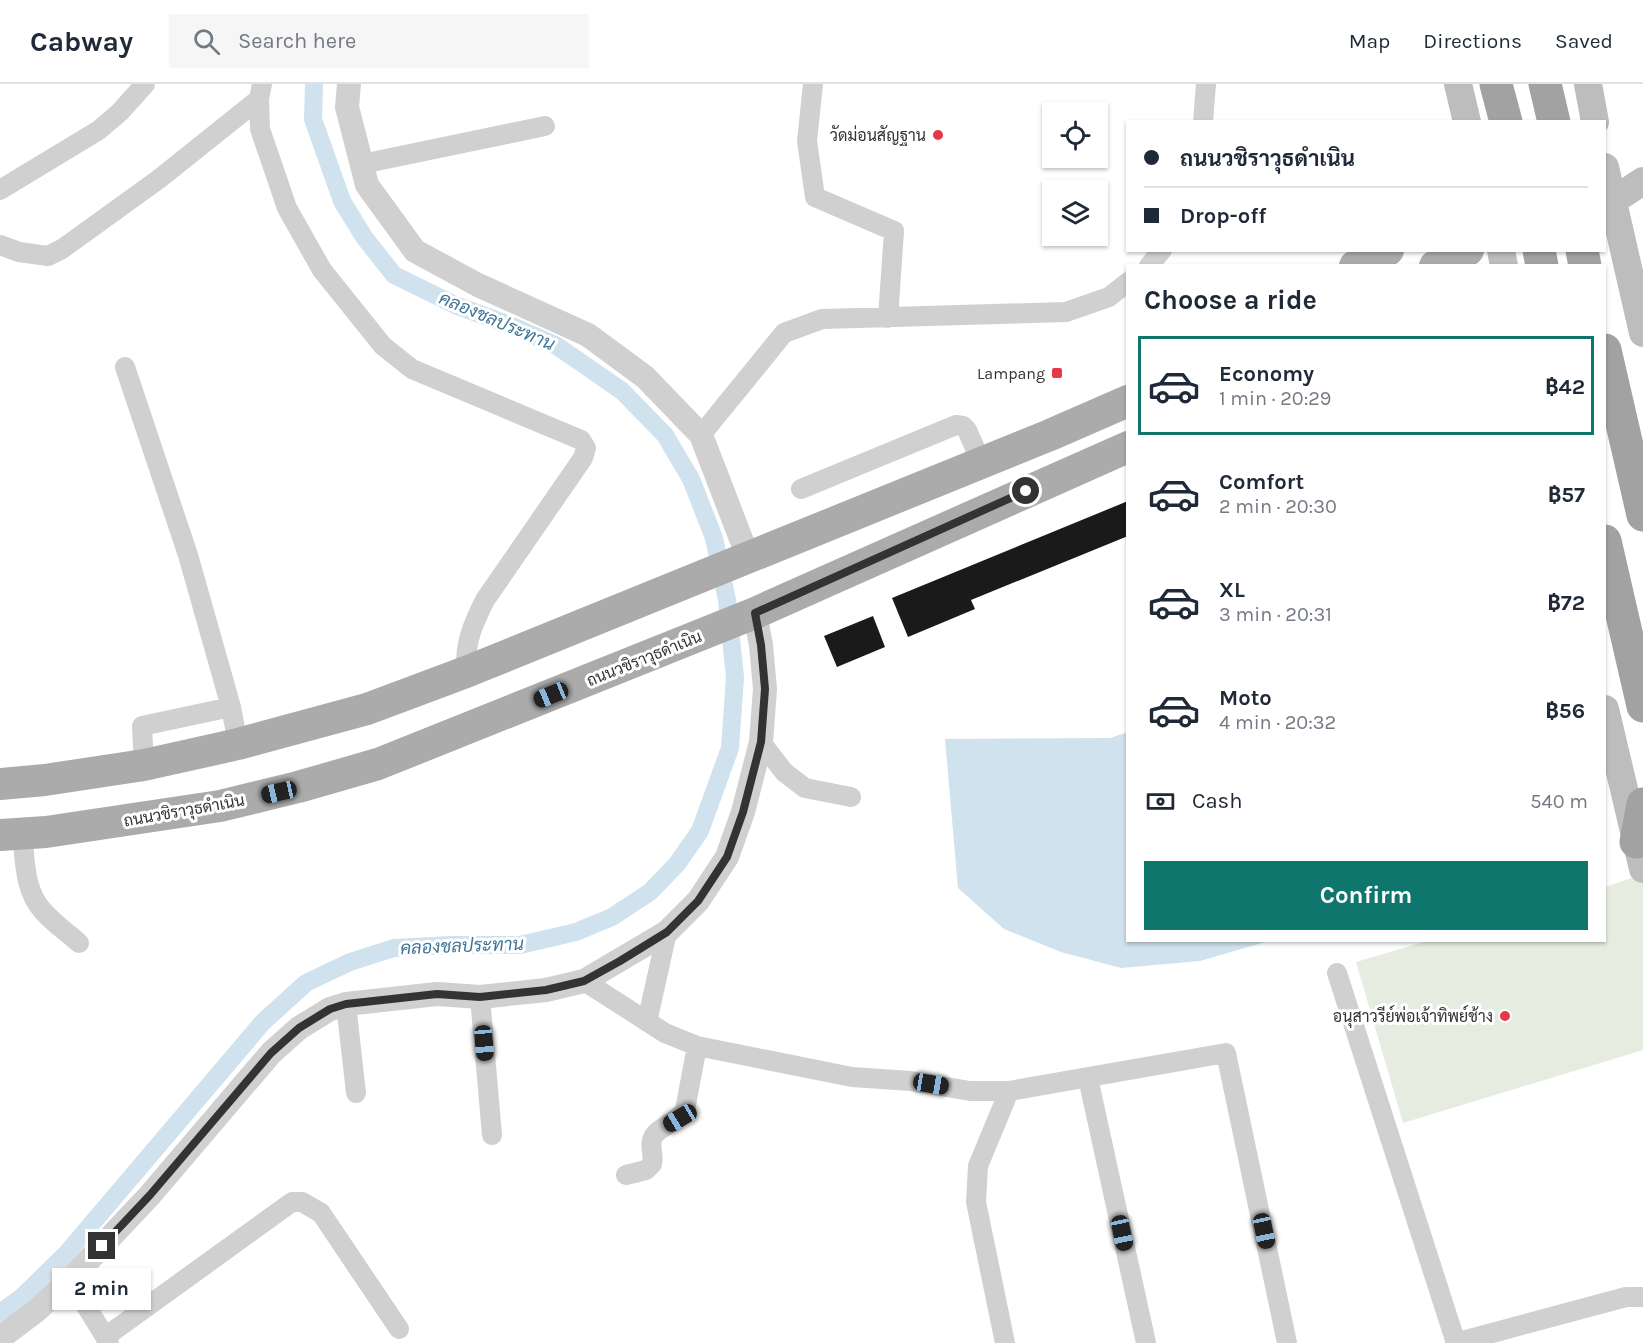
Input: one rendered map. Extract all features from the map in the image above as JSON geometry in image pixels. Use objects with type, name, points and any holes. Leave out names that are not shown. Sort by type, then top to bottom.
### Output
[{"type":"highway","points":[[1496,84],[1505,120]]},
{"type":"highway","points":[[1545,84],[1554,120]]},
{"type":"highway","points":[[1606,354],[1643,515]]},
{"type":"highway","points":[[1606,546],[1643,706]]},
{"type":"highway","points":[[1640,855],[1643,804]]},
{"type":"main road","points":[[1458,84],[1467,120]]},
{"type":"main road","points":[[1588,84],[1595,120]]},
{"type":"main road","points":[[1606,176],[1609,204],[1643,331]]},
{"type":"main road","points":[[1609,204],[1643,181]]},
{"type":"main road","points":[[1609,204],[1643,194]]},
{"type":"main road","points":[[1359,264],[1384,252]]},
{"type":"main road","points":[[1439,264],[1464,252]]},
{"type":"main road","points":[[1545,264],[1556,252]]},
{"type":"main road","points":[[1050,435],[1126,381]]},
{"type":"main road","points":[[0,784],[45,780],[144,765],[238,744],[366,709],[466,672],[1050,435],[1126,401]]},
{"type":"main road","points":[[1050,435],[1065,474],[1126,458]]},
{"type":"main road","name":"ถนนวชิราวุธดำเนิน","points":[[11,834],[46,832],[220,806],[298,788],[378,764],[703,635],[1126,448]]},
{"type":"main road","points":[[1606,713],[1640,855]]},
{"type":"street","points":[[0,190],[99,130],[120,112],[145,84]]},
{"type":"street","points":[[349,84],[347,108],[367,185],[415,251],[478,285],[588,335],[645,377],[701,435],[748,557]]},
{"type":"street","points":[[813,84],[807,141],[815,197],[894,231],[888,318]]},
{"type":"street","points":[[1203,120],[1206,84]]},
{"type":"street","points":[[0,245],[18,252],[48,256],[62,249],[159,179],[260,91]]},
{"type":"street","points":[[260,91],[260,129],[287,208],[322,270],[383,346],[412,369],[581,440],[586,448],[583,458],[485,600],[473,625],[466,651],[466,672]]},
{"type":"street","points":[[362,164],[545,126]]},
{"type":"street","points":[[701,435],[784,333],[822,319],[1066,312],[1109,297],[1126,284]]},
{"type":"street","points":[[124,367],[188,555],[231,707],[238,744]]},
{"type":"street","points":[[801,489],[956,425],[968,430],[981,462]]},
{"type":"street","points":[[0,1338],[36,1311],[70,1280],[150,1195],[271,1053],[299,1028],[330,1009],[346,1004],[437,994],[480,997],[546,990],[584,981],[667,932],[698,901],[727,857],[743,812],[761,742],[765,689],[755,613]]},
{"type":"street","points":[[144,765],[142,726],[231,707]]},
{"type":"street","points":[[761,742],[784,772],[805,788],[851,797]]},
{"type":"street","points":[[11,834],[33,898],[42,911],[79,943]]},
{"type":"street","points":[[647,1022],[667,932]]},
{"type":"street","points":[[1337,973],[1455,1343],[1626,1297],[1643,1297]]},
{"type":"street","points":[[584,981],[665,1033],[697,1046],[852,1077],[911,1080],[970,1091],[1008,1091],[1227,1053],[1287,1343]]},
{"type":"street","points":[[480,997],[492,1135]]},
{"type":"street","points":[[346,1004],[356,1093]]},
{"type":"street","points":[[626,1174],[646,1170],[652,1164],[652,1140],[658,1131],[680,1118],[685,1110],[697,1046]]},
{"type":"street","points":[[1088,1078],[1146,1343]]},
{"type":"street","points":[[1005,1343],[976,1202],[978,1166],[1008,1091]]},
{"type":"street","points":[[70,1280],[107,1340],[292,1202],[302,1202],[321,1213],[399,1329]]},
{"type":"shaded area","points":[[1643,874],[1643,1050],[1403,1123],[1356,962],[1424,942],[1606,942],[1606,887]]},
{"type":"water","points":[[1126,733],[1126,942],[1266,942],[1200,961],[1121,968],[1061,952],[1004,929],[958,888],[945,739],[1110,738]]},
{"type":"building","points":[[1126,502],[1126,537],[971,600],[975,609],[908,637],[892,598]]},
{"type":"building","points":[[873,616],[885,647],[837,667],[824,636]]},
{"type":"waterway","name":"คลองชลประทาน","points":[[0,1313],[22,1297],[66,1254],[263,1022],[306,983],[350,962],[394,948],[520,945],[576,932],[612,917],[650,892],[677,864],[700,831],[730,748],[735,677],[727,600],[714,538],[691,479],[665,435],[622,391],[557,346],[510,325],[455,305],[394,275],[364,237],[342,201],[313,119],[314,84]]},
{"type":"place","name":"วัดม่อนสัญฐาน","points":[[938,135]]},
{"type":"place","name":"Lampang","points":[[1057,373]]},
{"type":"place","name":"อนุสาวรีย์พ่อเจ้าทิพย์ช้าง","points":[[1505,1016]]},
{"type":"route","points":[[102,1246],[150,1195],[271,1053],[299,1028],[330,1009],[346,1004],[437,994],[480,997],[546,990],[584,981],[667,932],[698,901],[727,857],[743,812],[761,742],[765,689],[755,613],[1026,491]]}]
